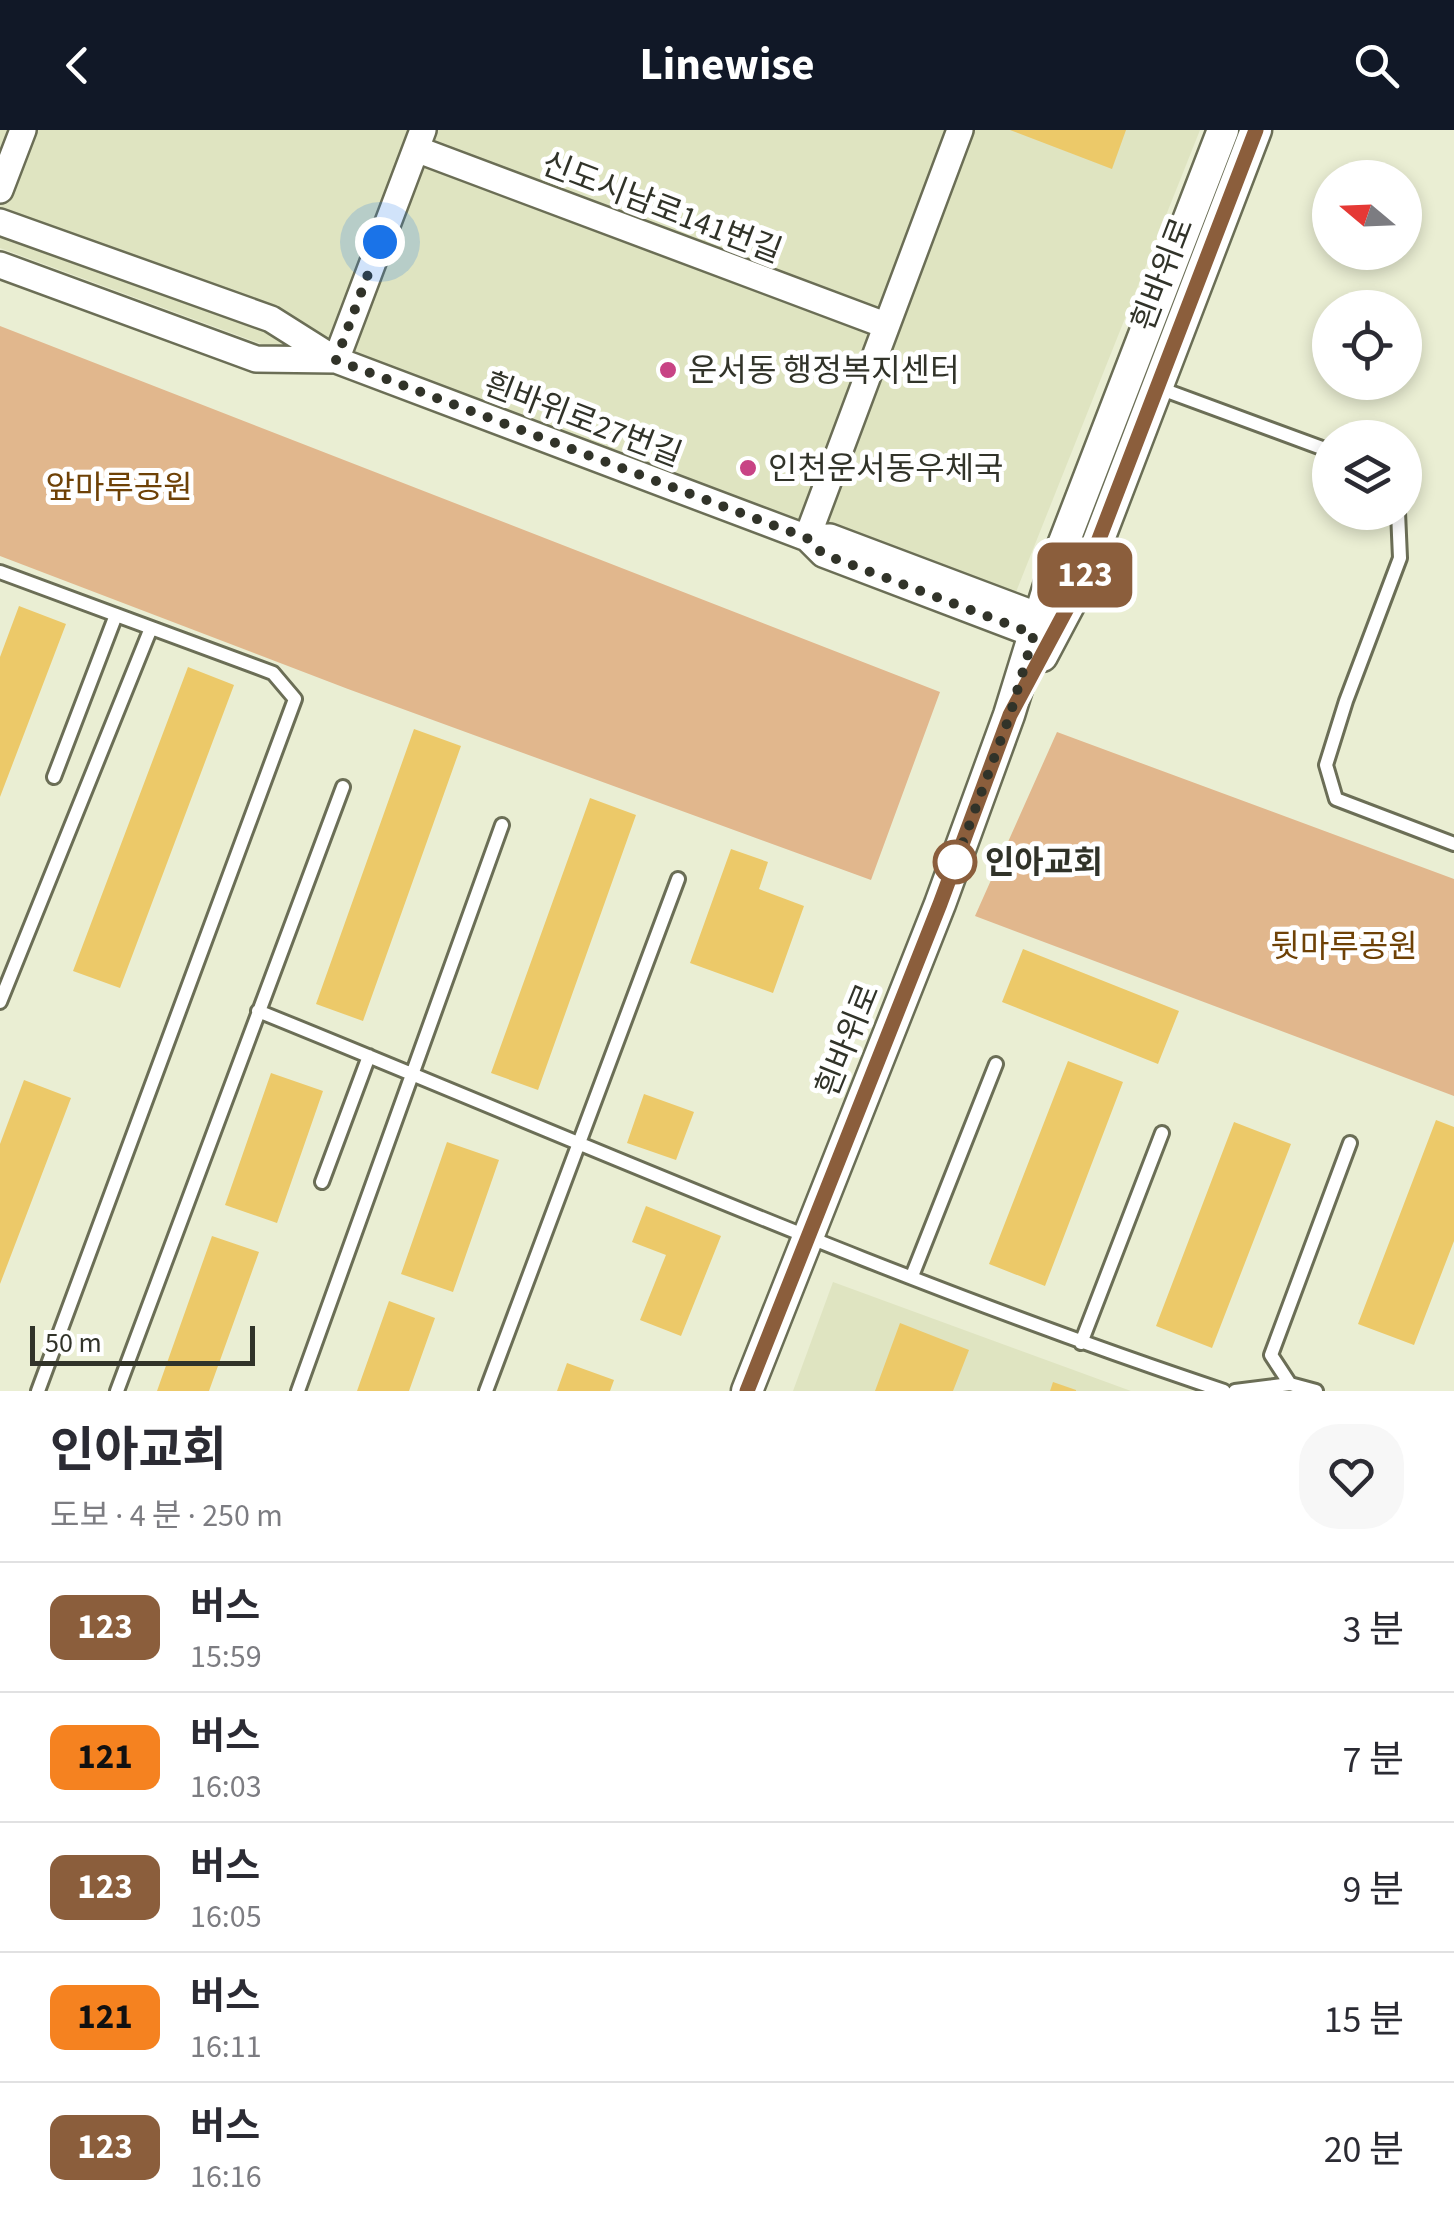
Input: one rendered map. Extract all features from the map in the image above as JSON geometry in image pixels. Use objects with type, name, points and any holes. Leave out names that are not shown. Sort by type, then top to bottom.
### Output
[{"type":"street","points":[[0,190],[23,130]]},
{"type":"street","points":[[807,538],[960,130]]},
{"type":"street","name":"흰바위로","points":[[1046,628],[1056,563],[1223,130]]},
{"type":"street","name":"흰바위로","points":[[747,1391],[940,904],[1010,715],[1046,628],[1086,573],[1256,130]]},
{"type":"street","name":"신도시남로141번길","points":[[336,360],[419,139],[885,326]]},
{"type":"street","name":"흰바위로27번길","points":[[0,222],[271,320],[336,360],[807,538],[823,554],[1046,628]]},
{"type":"street","name":"흰바위로27번길","points":[[0,265],[256,359],[336,360]]},
{"type":"lane","points":[[1156,387],[1312,445]]},
{"type":"lane","points":[[1399,530],[1400,558],[1326,765],[1336,799],[1454,844]]},
{"type":"lane","points":[[0,572],[272,673],[295,699],[38,1391]]},
{"type":"lane","points":[[54,777],[116,615]]},
{"type":"lane","points":[[0,1002],[151,628]]},
{"type":"lane","points":[[117,1391],[342,787]]},
{"type":"lane","points":[[298,1391],[502,825]]},
{"type":"lane","points":[[486,1391],[678,879]]},
{"type":"lane","points":[[258,1012],[580,1146],[1081,1344],[1224,1391]]},
{"type":"lane","points":[[322,1182],[369,1056]]},
{"type":"lane","points":[[912,1276],[996,1064]]},
{"type":"lane","points":[[1081,1344],[1162,1133]]},
{"type":"lane","points":[[1290,1384],[1271,1356],[1350,1143]]},
{"type":"lane","points":[[1234,1391],[1290,1384],[1316,1391]]},
{"type":"shaded area","points":[[0,130],[1200,130],[1006,617],[0,248]]},
{"type":"shaded area","points":[[833,1282],[1131,1391],[793,1391]]},
{"type":"green space","name":"앞마루공원","points":[[0,326],[940,692],[871,880],[348,689],[0,556]]},
{"type":"green space","name":"뒷마루공원","points":[[1057,732],[1454,879],[1454,1096],[975,916]]},
{"type":"building","points":[[1010,130],[1126,130],[1112,169]]},
{"type":"building","points":[[19,606],[66,624],[0,797],[0,657]]},
{"type":"building","points":[[188,667],[234,685],[120,988],[73,971]]},
{"type":"building","points":[[414,729],[461,746],[363,1021],[316,1004]]},
{"type":"building","points":[[590,798],[636,815],[538,1090],[491,1073]]},
{"type":"building","points":[[731,849],[768,862],[759,889],[804,906],[773,993],[690,963]]},
{"type":"building","points":[[1023,949],[1179,1011],[1158,1064],[1002,1002]]},
{"type":"building","points":[[1068,1061],[1123,1082],[1045,1286],[989,1264]]},
{"type":"building","points":[[271,1073],[323,1091],[277,1223],[225,1205]]},
{"type":"building","points":[[24,1080],[71,1098],[0,1284],[0,1144]]},
{"type":"building","points":[[644,1094],[694,1112],[676,1160],[627,1143]]},
{"type":"building","points":[[1436,1120],[1454,1127],[1454,1241],[1414,1345],[1358,1324]]},
{"type":"building","points":[[1234,1122],[1291,1144],[1212,1348],[1156,1326]]},
{"type":"building","points":[[447,1142],[499,1160],[453,1292],[401,1274]]},
{"type":"building","points":[[646,1206],[721,1236],[681,1336],[640,1320],[666,1255],[632,1242]]},
{"type":"building","points":[[212,1236],[259,1252],[209,1391],[157,1391]]},
{"type":"building","points":[[389,1301],[435,1318],[409,1391],[357,1391]]},
{"type":"building","points":[[900,1323],[969,1350],[953,1391],[875,1391]]},
{"type":"building","points":[[567,1363],[614,1380],[610,1391],[557,1391]]},
{"type":"building","points":[[1053,1382],[1076,1390],[1076,1391],[1050,1391]]},
{"type":"bus line","name":"123","points":[[747,1391],[940,904],[1010,715],[1086,573],[1256,130]]},
{"type":"place","name":"운서동 행정복지센터","points":[[668,370]]},
{"type":"place","name":"인천운서동우체국","points":[[748,468]]},
{"type":"place","name":"인아교회","points":[[955,862]]},
{"type":"route","points":[[380,242],[336,360],[807,538],[823,554],[1034,634],[1010,715],[952,872],[955,862]]}]
